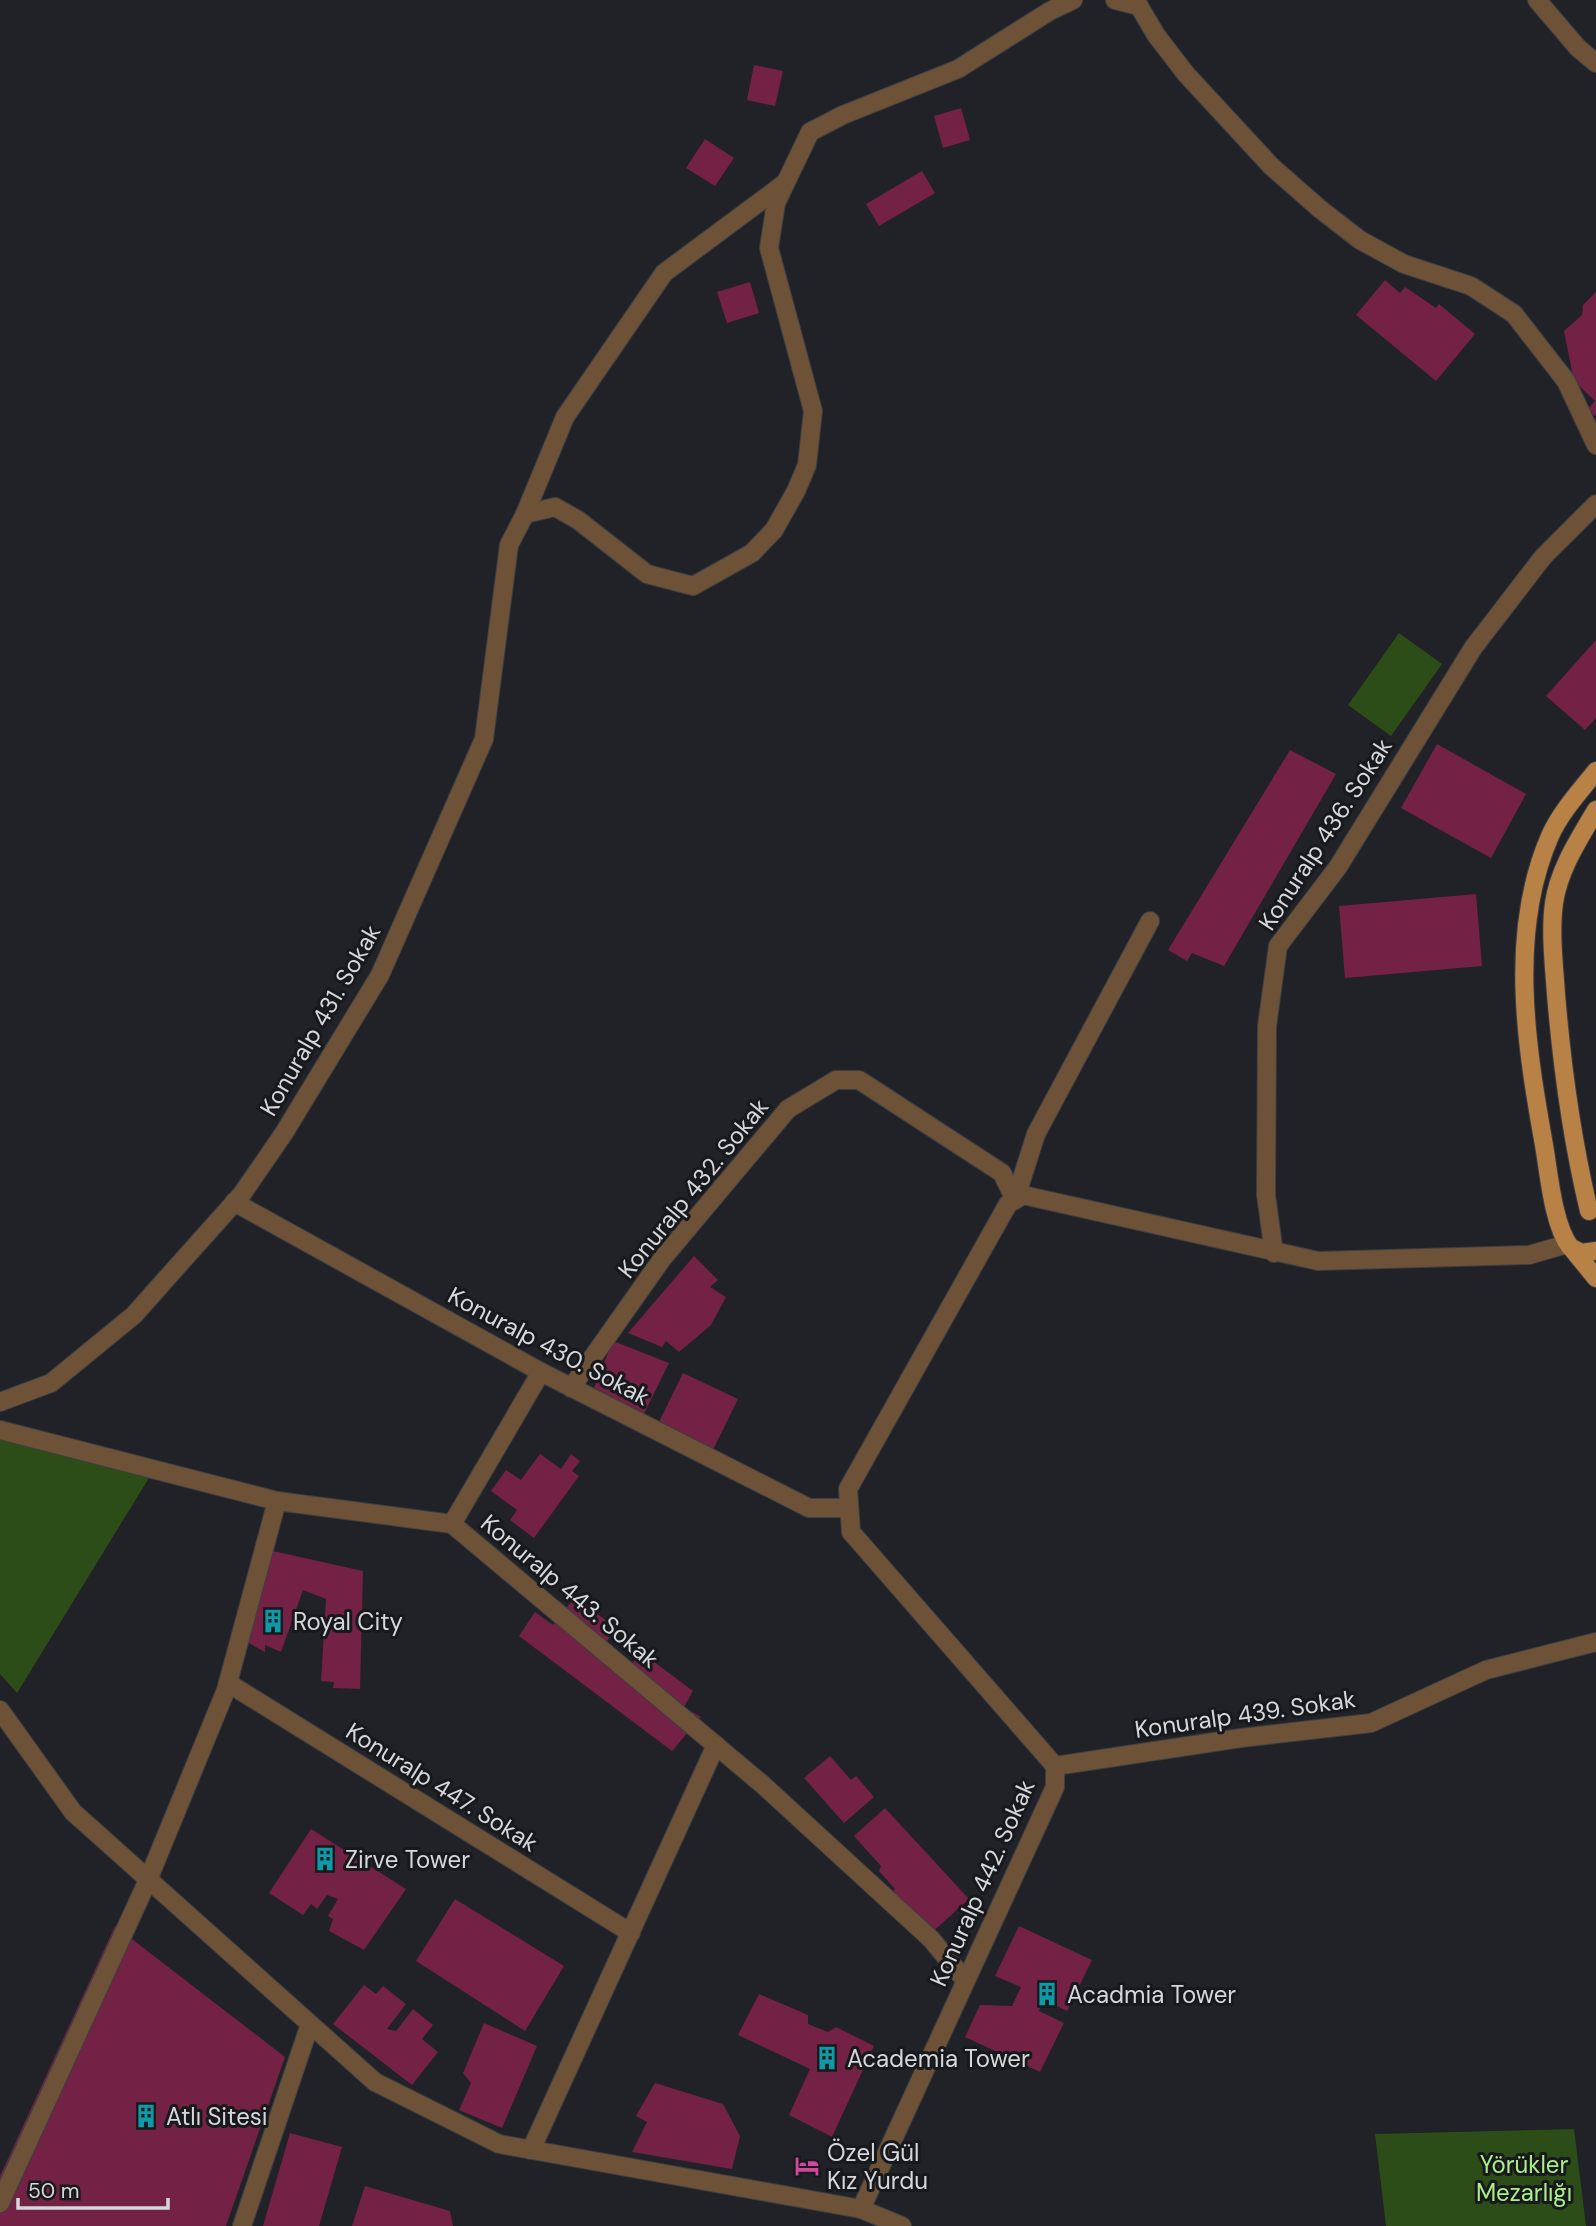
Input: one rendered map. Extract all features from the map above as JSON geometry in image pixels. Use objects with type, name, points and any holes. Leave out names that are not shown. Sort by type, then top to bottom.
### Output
[{"type":"main road","points":[[1596,771],[1550,835],[1534,886],[1527,926],[1529,1056],[1553,1198],[1569,1243],[1596,1278]]},
{"type":"main road","points":[[1569,1243],[1571,1217],[1593,1213],[1580,1171],[1560,1034],[1554,965],[1554,902],[1568,858],[1596,810]]},
{"type":"main road","points":[[1569,1243],[1581,1254],[1596,1251]]},
{"type":"street","name":"Konuralp 431. Sokak","points":[[525,514],[555,506],[578,520],[647,574],[693,586],[752,553],[774,530],[807,465],[813,411],[769,248],[776,203],[810,132],[843,115],[958,69],[1050,10],[1073,0]]},
{"type":"street","points":[[1115,0],[1139,6],[1186,74],[1271,166],[1360,240],[1404,264],[1471,286],[1514,314],[1566,381],[1596,444]]},
{"type":"street","points":[[1537,0],[1578,48],[1596,62]]},
{"type":"street","name":"Konuralp 431. Sokak","points":[[0,1402],[51,1383],[134,1315],[234,1202],[284,1133],[380,975],[484,739],[509,545],[525,514],[565,417],[664,273],[785,182]]},
{"type":"street","name":"Konuralp 436. Sokak","points":[[1274,1254],[1266,1195],[1267,1026],[1278,946],[1338,867],[1473,648],[1543,557],[1596,504]]},
{"type":"street","points":[[1014,1200],[1036,1134],[1150,921]]},
{"type":"street","name":"Konuralp 432. Sokak","points":[[571,1388],[662,1259],[731,1174],[788,1109],[836,1080],[859,1080],[1002,1173],[1014,1200]]},
{"type":"street","points":[[849,1507],[848,1489],[1008,1204],[1023,1195],[1274,1254],[1318,1261],[1529,1255],[1569,1243]]},
{"type":"street","name":"Konuralp 430. Sokak","points":[[234,1202],[571,1388],[809,1508],[849,1507]]},
{"type":"street","points":[[452,1524],[541,1372]]},
{"type":"street","name":"Konuralp 443. Sokak","points":[[0,1430],[277,1501],[452,1524],[762,1784],[931,1939],[965,1980]]},
{"type":"street","points":[[0,2203],[148,1880],[228,1683],[277,1501]]},
{"type":"street","name":"Konuralp 442. Sokak","points":[[849,1507],[850,1532],[1055,1766],[1055,1787],[861,2209]]},
{"type":"street","name":"Konuralp 439. Sokak","points":[[1055,1766],[1241,1738],[1371,1723],[1486,1670],[1596,1643]]},
{"type":"street","name":"Konuralp 447. Sokak","points":[[228,1683],[631,1933]]},
{"type":"street","points":[[0,1710],[73,1812],[374,2082],[499,2144],[861,2209],[902,2226]]},
{"type":"street","points":[[531,2150],[716,1745]]},
{"type":"street","points":[[242,2226],[310,2024]]},
{"type":"green space","points":[[1399,633],[1442,664],[1391,736],[1348,705]]},
{"type":"green space","points":[[0,1437],[152,1473],[17,1693],[0,1674]]},
{"type":"green space","name":"Yörükler Mezarlığı","points":[[1574,2129],[1586,2226],[1386,2226],[1375,2134]]},
{"type":"building","points":[[754,65],[783,71],[775,106],[747,100]]},
{"type":"building","points":[[961,108],[970,140],[943,148],[934,116]]},
{"type":"building","points":[[705,139],[734,158],[715,186],[686,168]]},
{"type":"building","points":[[922,171],[935,193],[879,226],[866,204]]},
{"type":"building","points":[[1385,280],[1400,293],[1405,287],[1436,308],[1439,304],[1475,334],[1436,381],[1356,315]]},
{"type":"building","points":[[750,282],[759,313],[727,323],[717,292]]},
{"type":"building","points":[[1596,292],[1595,416],[1588,409],[1595,401],[1574,381],[1564,331],[1582,315],[1583,305]]},
{"type":"building","points":[[1596,640],[1596,718],[1585,730],[1546,696]]},
{"type":"building","points":[[1437,744],[1526,794],[1491,858],[1401,808]]},
{"type":"building","points":[[1290,750],[1336,774],[1224,966],[1192,953],[1187,961],[1168,950]]},
{"type":"building","points":[[1476,894],[1482,966],[1345,978],[1339,906]]},
{"type":"building","points":[[694,1256],[718,1280],[710,1287],[726,1297],[711,1325],[679,1352],[666,1341],[662,1347],[628,1333]]},
{"type":"building","points":[[613,1341],[669,1363],[637,1428],[587,1405]]},
{"type":"building","points":[[683,1373],[738,1399],[712,1452],[657,1426]]},
{"type":"building","points":[[540,1454],[561,1469],[571,1454],[580,1461],[572,1471],[579,1476],[534,1538],[510,1520],[517,1510],[491,1491],[506,1470],[521,1480]]},
{"type":"building","name":"Royal City","points":[[273,1551],[363,1571],[360,1689],[333,1688],[334,1682],[321,1681],[326,1599],[303,1590],[281,1652],[265,1645],[265,1652],[247,1642]]},
{"type":"building","points":[[575,1597],[616,1628],[598,1654],[624,1674],[641,1652],[693,1691],[684,1707],[701,1717],[672,1751],[519,1636],[535,1612],[553,1625]]},
{"type":"building","points":[[830,1756],[851,1780],[856,1776],[874,1797],[844,1823],[804,1778]]},
{"type":"building","points":[[885,1808],[969,1899],[929,1935],[891,1893],[895,1889],[879,1871],[881,1866],[854,1836]]},
{"type":"building","name":"Zirve Tower","points":[[311,1829],[406,1889],[364,1950],[329,1931],[333,1919],[328,1916],[338,1899],[327,1895],[317,1909],[311,1904],[303,1915],[269,1893]]},
{"type":"building","points":[[455,1899],[564,1966],[525,2031],[416,1961]]},
{"type":"building","name":"Atlı Sitesi","points":[[115,1926],[285,2057],[226,2226],[0,2226],[0,2176]]},
{"type":"building","name":"Acadmia Tower","points":[[1019,1926],[1092,1960],[1067,2011],[1044,2000],[1039,2011],[1064,2023],[1040,2072],[965,2037],[980,2005],[1012,2006],[1021,1987],[995,1976]]},
{"type":"building","points":[[364,1985],[376,1994],[383,1986],[406,2004],[387,2029],[396,2031],[413,2009],[433,2025],[422,2039],[438,2052],[412,2085],[333,2024]]},
{"type":"building","name":"Academia Tower","points":[[759,1994],[808,2015],[808,2024],[828,2032],[836,2027],[874,2046],[832,2137],[789,2115],[810,2069],[738,2035]]},
{"type":"building","points":[[484,2023],[537,2046],[502,2128],[459,2110],[471,2083],[463,2073]]},
{"type":"building","points":[[655,2083],[723,2104],[740,2136],[732,2169],[632,2152],[647,2122],[636,2116]]},
{"type":"building","points":[[290,2133],[342,2147],[319,2226],[263,2226]]},
{"type":"building","points":[[365,2186],[450,2211],[453,2226],[352,2226]]},
{"type":"place","name":"Royal City","points":[[273,1621]]},
{"type":"place","name":"Zirve Tower","points":[[325,1859]]},
{"type":"place","name":"Acadmia Tower","points":[[1047,1994]]},
{"type":"place","name":"Academia Tower","points":[[827,2058]]},
{"type":"place","name":"Atlı Sitesi","points":[[146,2116]]},
{"type":"place","name":"Özel Gül Kız Yurdu","points":[[807,2166]]}]
